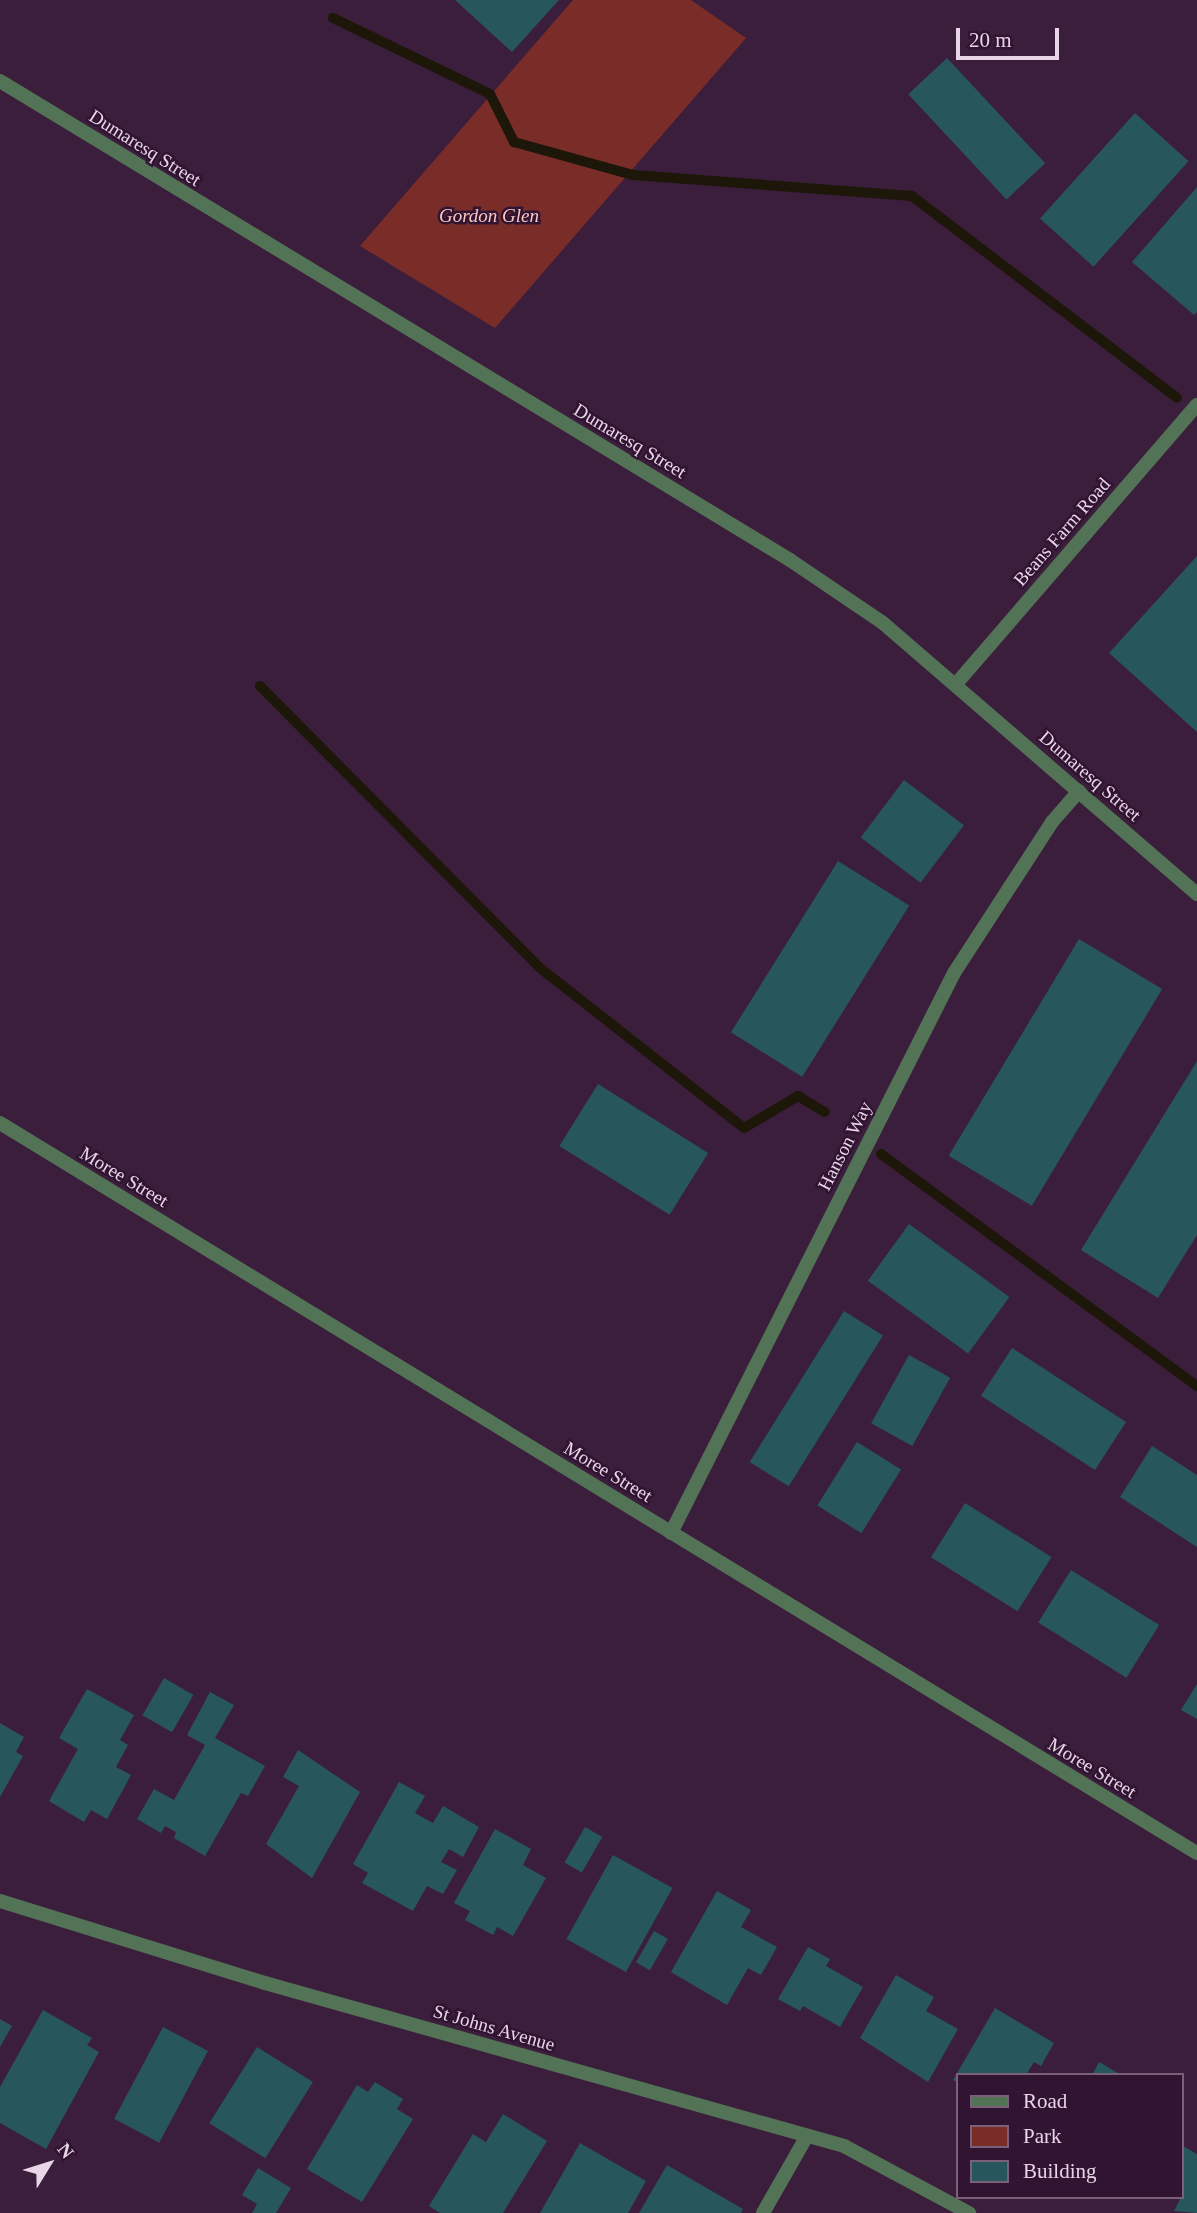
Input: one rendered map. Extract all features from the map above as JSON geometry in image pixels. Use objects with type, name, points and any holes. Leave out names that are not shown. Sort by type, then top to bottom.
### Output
[{"type":"street","name":"Dumaresq Street","points":[[0,80],[790,560],[883,623],[1197,894]]},
{"type":"street","name":"Beans Farm Road","points":[[956,684],[1197,405]]},
{"type":"street","name":"Hanson Way","points":[[671,1533],[954,974],[1052,822],[1079,791]]},
{"type":"street","name":"Moree Street","points":[[0,1123],[1197,1853]]},
{"type":"street","name":"St Johns Avenue","points":[[0,1900],[265,1983],[844,2146],[969,2213]]},
{"type":"street","points":[[763,2213],[807,2136]]},
{"type":"green space","name":"Gordon Glen","points":[[573,0],[691,0],[746,38],[495,328],[360,246]]},
{"type":"building","points":[[455,0],[559,0],[512,52]]},
{"type":"building","points":[[947,58],[1045,163],[1006,199],[908,94]]},
{"type":"building","points":[[1135,113],[1189,161],[1093,267],[1040,219]]},
{"type":"building","points":[[1197,187],[1197,312],[1194,315],[1132,262]]},
{"type":"building","points":[[1197,556],[1197,732],[1109,653]]},
{"type":"building","points":[[904,780],[964,825],[921,883],[861,838]]},
{"type":"building","points":[[838,861],[909,906],[802,1077],[731,1032]]},
{"type":"building","points":[[1079,939],[1162,989],[1032,1206],[949,1156]]},
{"type":"building","points":[[1197,1061],[1197,1235],[1158,1298],[1081,1250]]},
{"type":"building","points":[[598,1084],[708,1153],[670,1215],[559,1146]]},
{"type":"building","points":[[909,1224],[1009,1297],[968,1354],[868,1281]]},
{"type":"building","points":[[844,1311],[883,1335],[789,1486],[750,1462]]},
{"type":"building","points":[[1012,1348],[1126,1422],[1095,1470],[981,1396]]},
{"type":"building","points":[[909,1355],[950,1378],[912,1446],[871,1423]]},
{"type":"building","points":[[857,1442],[901,1470],[861,1533],[817,1506]]},
{"type":"building","points":[[1152,1446],[1197,1475],[1197,1547],[1120,1497]]},
{"type":"building","points":[[965,1503],[1052,1557],[1018,1611],[931,1557]]},
{"type":"building","points":[[1071,1570],[1159,1625],[1126,1678],[1038,1623]]},
{"type":"building","points":[[164,1678],[193,1695],[172,1732],[142,1715]]},
{"type":"building","points":[[1197,1684],[1197,1719],[1181,1710]]},
{"type":"building","points":[[87,1689],[134,1715],[120,1740],[128,1745],[116,1767],[131,1775],[107,1819],[91,1810],[84,1822],[49,1801],[78,1749],[59,1738]]},
{"type":"building","points":[[210,1692],[234,1705],[215,1738],[265,1766],[248,1796],[241,1793],[205,1856],[174,1838],[176,1832],[165,1826],[161,1833],[137,1819],[154,1789],[174,1800],[205,1745],[187,1735]]},
{"type":"building","points":[[0,1723],[24,1737],[16,1752],[23,1756],[0,1797]]},
{"type":"building","points":[[298,1750],[360,1792],[312,1878],[266,1844],[299,1786],[283,1777]]},
{"type":"building","points":[[399,1782],[425,1796],[415,1813],[433,1823],[443,1806],[479,1827],[463,1857],[449,1849],[441,1862],[457,1870],[443,1894],[427,1886],[413,1911],[362,1883],[368,1873],[353,1864]]},
{"type":"building","points":[[585,1827],[602,1837],[582,1873],[564,1863]]},
{"type":"building","points":[[495,1829],[531,1849],[523,1865],[546,1878],[513,1936],[497,1927],[493,1935],[465,1920],[470,1911],[454,1903]]},
{"type":"building","points":[[613,1855],[672,1888],[626,1972],[566,1939]]},
{"type":"building","points":[[717,1891],[751,1910],[741,1927],[777,1947],[761,1975],[748,1968],[727,2005],[671,1972]]},
{"type":"building","points":[[654,1931],[668,1939],[650,1970],[636,1962]]},
{"type":"building","points":[[808,1947],[830,1959],[826,1966],[863,1987],[840,2027],[803,2006],[800,2011],[778,1999]]},
{"type":"building","points":[[896,1975],[934,1997],[926,2011],[958,2029],[928,2082],[860,2038]]},
{"type":"building","points":[[995,2008],[1054,2043],[1041,2066],[1034,2062],[1027,2073],[957,2073]]},
{"type":"building","points":[[43,2010],[92,2038],[87,2045],[99,2052],[46,2149],[0,2123],[0,2087]]},
{"type":"building","points":[[0,2019],[12,2026],[0,2047]]},
{"type":"building","points":[[163,2027],[208,2051],[159,2143],[114,2119]]},
{"type":"building","points":[[257,2047],[313,2082],[265,2158],[209,2123]]},
{"type":"building","points":[[1099,2062],[1118,2073],[1093,2073]]},
{"type":"building","points":[[375,2082],[403,2099],[397,2109],[413,2119],[362,2202],[307,2169],[357,2085],[368,2092]]},
{"type":"building","points":[[503,2114],[547,2141],[503,2213],[440,2213],[429,2206],[473,2134],[486,2142]]},
{"type":"building","points":[[580,2143],[646,2181],[628,2213],[540,2213]]},
{"type":"building","points":[[1183,2146],[1197,2154],[1197,2213],[1174,2211],[1180,2199],[1183,2199]]},
{"type":"building","points":[[667,2165],[743,2209],[741,2213],[639,2213]]},
{"type":"building","points":[[258,2168],[291,2188],[276,2213],[252,2213],[257,2204],[242,2195]]},
{"type":"waterway","points":[[333,18],[490,94],[514,142],[633,175],[912,196],[1177,398]]},
{"type":"waterway","points":[[260,686],[540,968],[744,1128],[798,1096],[825,1112]]},
{"type":"waterway","points":[[881,1154],[1197,1386]]}]
